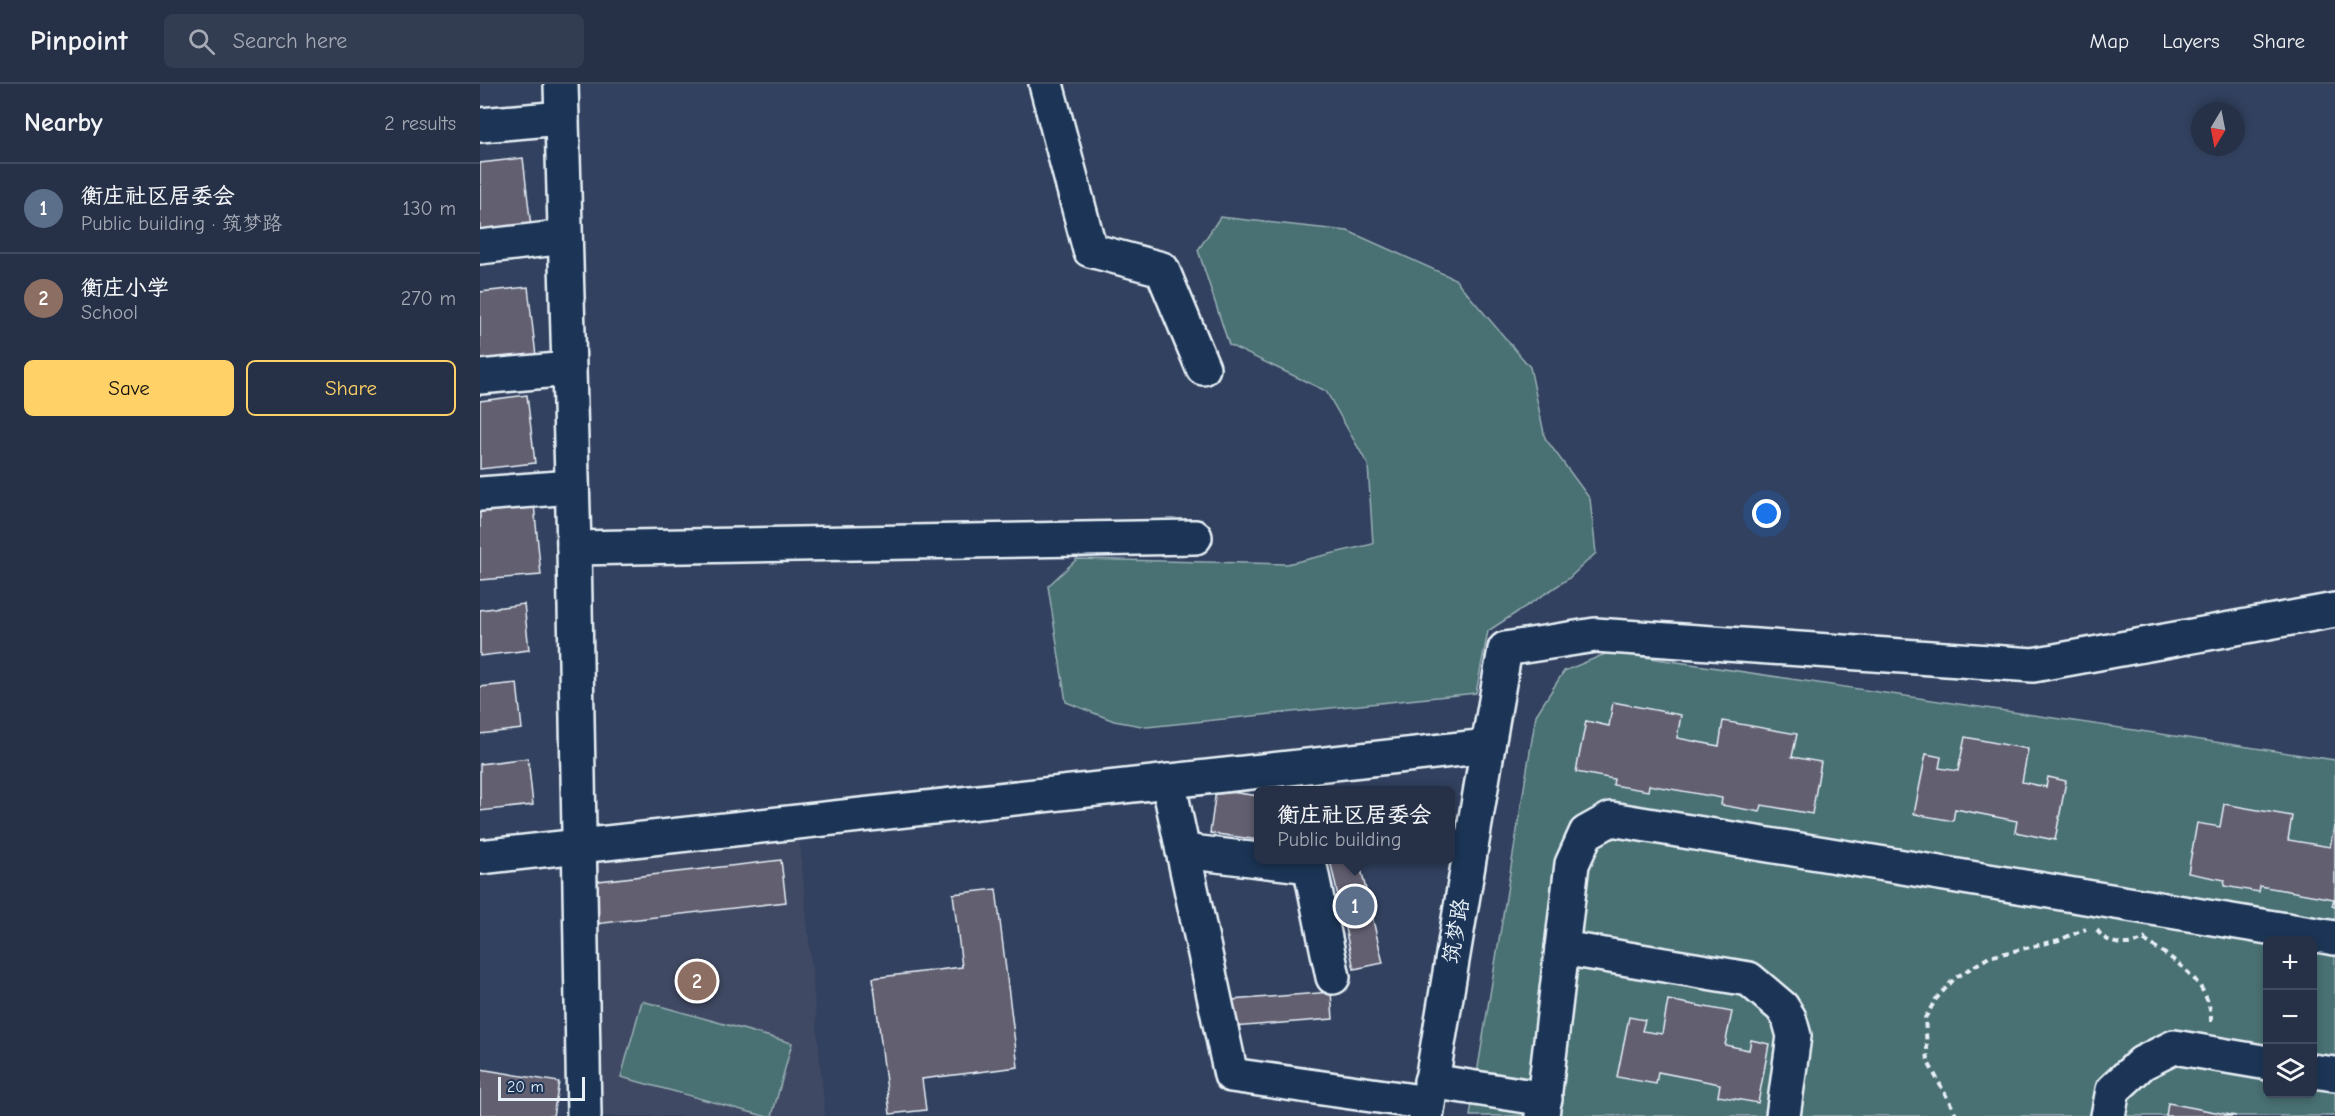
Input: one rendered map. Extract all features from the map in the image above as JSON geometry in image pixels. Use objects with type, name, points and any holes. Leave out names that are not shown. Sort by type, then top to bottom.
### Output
[{"type":"street","points":[[561,84],[574,548],[584,1116]]},
{"type":"street","points":[[1046,84],[1090,250],[1162,269],[1203,368]]},
{"type":"street","points":[[480,125],[562,118]]},
{"type":"street","points":[[480,247],[565,237]]},
{"type":"street","points":[[480,377],[569,369]]},
{"type":"street","points":[[480,494],[572,487]]},
{"type":"street","points":[[574,548],[1196,537]]},
{"type":"street","name":"筑梦路","points":[[1428,1100],[1505,649],[1595,635],[2033,665],[2335,610]]},
{"type":"street","points":[[480,857],[1488,746]]},
{"type":"street","points":[[1168,781],[1231,1076],[1428,1100],[1543,1108],[1572,864],[1586,833],[1611,819],[2335,938]]},
{"type":"street","points":[[1183,851],[1254,859]]},
{"type":"street","points":[[1293,864],[1310,866],[1333,976]]},
{"type":"street","points":[[1562,948],[1749,979],[1782,1007],[1789,1017],[1794,1036],[1784,1116]]},
{"type":"street","points":[[2108,1116],[2113,1090],[2142,1063],[2174,1047],[2263,1062]]},
{"type":"street","points":[[2317,1072],[2335,1074]]},
{"type":"path","points":[[1957,1116],[1928,1062],[1925,1018],[1936,999],[1955,978],[1989,957],[2059,940],[2094,925]]},
{"type":"path","points":[[2144,940],[2169,956],[2192,976],[2209,1003],[2211,1020],[2205,1053]]},
{"type":"shaded area","points":[[798,822],[825,1116],[584,1116],[580,845]]},
{"type":"green space","points":[[1220,217],[1348,231],[1455,279],[1530,367],[1545,438],[1590,499],[1596,553],[1568,579],[1488,631],[1476,693],[1147,727],[1114,721],[1066,702],[1048,586],[1077,559],[1287,564],[1373,544],[1368,465],[1326,391],[1229,345],[1198,250]]},
{"type":"green space","points":[[1610,652],[2335,760],[2335,1116],[1470,1116],[1536,715],[1564,671]]},
{"type":"green space","points":[[642,1001],[792,1043],[772,1116],[764,1116],[621,1077]]},
{"type":"building","points":[[523,158],[532,236],[480,242],[480,163]]},
{"type":"building","points":[[528,287],[536,356],[480,362],[480,292]]},
{"type":"building","points":[[527,395],[535,463],[480,469],[480,401]]},
{"type":"building","points":[[534,504],[541,575],[480,580],[480,508]]},
{"type":"building","points":[[524,604],[529,650],[480,656],[480,610]]},
{"type":"building","points":[[517,683],[522,729],[480,734],[480,687]]},
{"type":"building","points":[[1613,702],[1681,715],[1677,738],[1719,746],[1723,721],[1797,734],[1792,757],[1821,762],[1812,814],[1762,805],[1760,812],[1721,805],[1722,798],[1649,785],[1648,791],[1613,785],[1614,779],[1576,772],[1586,721],[1609,726]]},
{"type":"building","points":[[1965,737],[2028,749],[2022,782],[2046,787],[2048,777],[2066,781],[2055,840],[2015,832],[2017,821],[1955,809],[1953,821],[1914,814],[1926,754],[1941,757],[1939,768],[1958,771]]},
{"type":"building","points":[[528,758],[533,805],[480,811],[480,764]]},
{"type":"building","points":[[1216,790],[1254,795],[1254,839],[1210,833]]},
{"type":"building","points":[[2224,804],[2292,816],[2288,840],[2330,847],[2335,822],[2335,907],[2332,906],[2334,899],[2260,886],[2259,892],[2224,886],[2225,880],[2188,873],[2197,823],[2220,827]]},
{"type":"building","points":[[781,860],[786,902],[595,924],[590,882]]},
{"type":"building","points":[[1331,864],[1360,864],[1383,963],[1354,969]]},
{"type":"building","points":[[996,889],[1018,1067],[922,1079],[926,1110],[890,1114],[873,978],[962,967],[953,894]]},
{"type":"building","points":[[1331,992],[1333,1019],[1233,1027],[1231,1000]]},
{"type":"building","points":[[1668,1000],[1732,1012],[1725,1045],[1749,1050],[1751,1040],[1769,1044],[1758,1103],[1718,1096],[1720,1084],[1658,1072],[1656,1084],[1617,1077],[1629,1017],[1645,1020],[1642,1031],[1662,1034]]},
{"type":"building","points":[[480,1069],[559,1082],[553,1116],[480,1115]]},
{"type":"building","points":[[2168,1103],[2236,1116],[2166,1116]]},
{"type":"place","name":"衡庄社区居委会","points":[[1355,906]]},
{"type":"place","name":"衡庄小学","points":[[697,981]]}]
